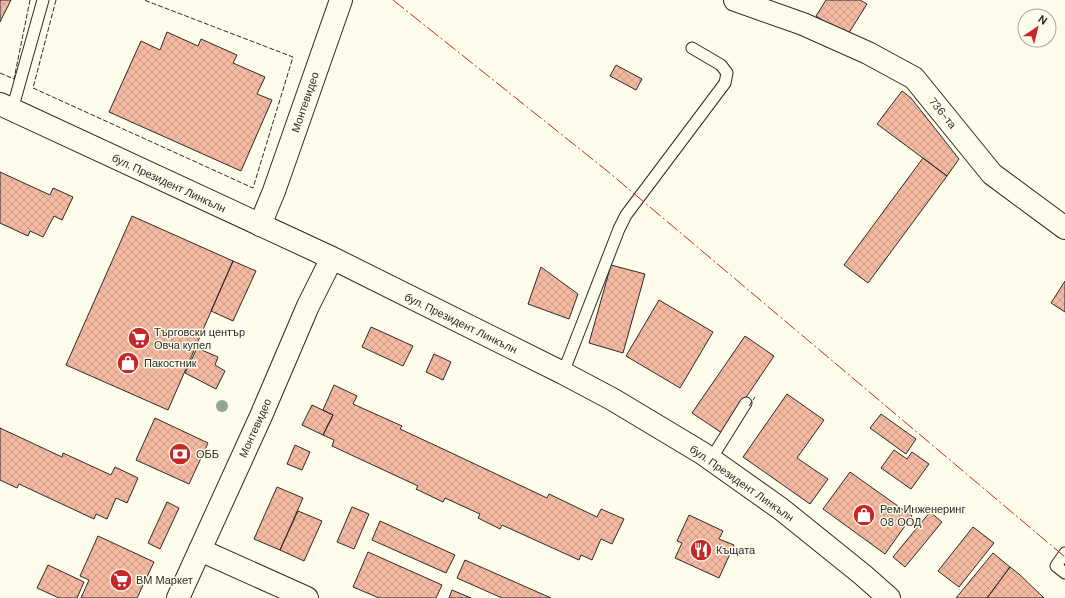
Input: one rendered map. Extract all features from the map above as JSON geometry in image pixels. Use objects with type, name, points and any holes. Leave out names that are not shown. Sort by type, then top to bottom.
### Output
[{"type":"street","name":"Монтевидео","points":[[260,225],[274,191],[341,0]]},
{"type":"street","name":"736-та","points":[[735,0],[803,24],[868,53],[914,78],[992,174],[1065,228]]},
{"type":"street","name":"бул. Президент Линкълн","points":[[6,107],[332,258],[612,399],[711,459],[781,509],[889,598]]},
{"type":"street","name":"Монтевидео","points":[[178,598],[261,416],[308,306],[332,258]]},
{"type":"street","points":[[200,550],[307,598]]},
{"type":"lane","points":[[6,107],[44,0]]},
{"type":"lane","points":[[563,373],[619,229],[626,215],[725,83],[727,73],[720,65],[692,48]]},
{"type":"lane","points":[[711,459],[746,403]]},
{"type":"lane","points":[[1065,553],[1056,566],[1065,573]]},
{"type":"building","points":[[0,0],[11,0],[0,22]]},
{"type":"building","points":[[826,0],[860,0],[867,4],[847,36],[816,16]]},
{"type":"building","points":[[167,32],[198,46],[201,39],[237,55],[233,63],[265,77],[257,94],[272,100],[241,171],[109,112],[141,41],[160,50]]},
{"type":"building","points":[[616,65],[642,79],[636,90],[610,76]]},
{"type":"building","points":[[902,91],[911,98],[959,159],[947,176],[877,124]]},
{"type":"building","points":[[923,158],[947,176],[868,283],[844,265]]},
{"type":"building","points":[[0,172],[50,195],[53,188],[73,197],[62,220],[54,216],[43,237],[30,231],[28,236],[0,223]]},
{"type":"building","name":"Търговски център Овча купел","points":[[132,216],[233,261],[168,410],[66,365]]},
{"type":"building","points":[[233,261],[256,271],[233,321],[211,311]]},
{"type":"building","points":[[611,265],[645,274],[623,353],[589,343]]},
{"type":"building","points":[[541,267],[578,294],[569,319],[528,304]]},
{"type":"building","points":[[1065,281],[1065,312],[1051,303]]},
{"type":"building","points":[[659,300],[713,332],[680,388],[626,356]]},
{"type":"building","points":[[371,327],[413,346],[403,366],[362,347]]},
{"type":"building","points":[[745,336],[774,356],[722,433],[692,413]]},
{"type":"building","points":[[197,348],[218,357],[215,365],[225,371],[216,389],[185,373]]},
{"type":"building","points":[[434,354],[451,362],[443,380],[426,372]]},
{"type":"building","points":[[334,385],[357,396],[353,404],[402,426],[400,429],[547,498],[549,494],[597,517],[601,509],[624,519],[612,544],[601,539],[592,560],[581,555],[579,560],[502,525],[500,529],[478,518],[480,514],[445,498],[443,502],[416,489],[418,486],[332,446],[334,440],[323,435],[333,415],[323,410]]},
{"type":"building","points":[[787,394],[824,420],[797,458],[828,479],[810,504],[743,457]]},
{"type":"building","points":[[312,405],[333,415],[323,435],[302,425]]},
{"type":"building","points":[[881,414],[916,439],[906,454],[870,428]]},
{"type":"building","points":[[155,418],[208,443],[189,484],[136,460]]},
{"type":"building","points":[[0,428],[62,457],[63,453],[111,475],[115,467],[138,478],[127,503],[116,498],[107,519],[96,514],[94,519],[19,484],[17,488],[0,480]]},
{"type":"building","points":[[295,445],[310,452],[302,470],[287,464]]},
{"type":"building","points":[[894,450],[907,459],[912,452],[929,464],[911,489],[881,468]]},
{"type":"building","points":[[850,472],[912,516],[885,554],[823,509]]},
{"type":"building","points":[[277,487],[303,498],[280,550],[254,539]]},
{"type":"building","points":[[167,502],[179,508],[160,549],[148,543]]},
{"type":"building","points":[[352,507],[369,514],[354,549],[337,542]]},
{"type":"building","points":[[298,511],[322,521],[304,561],[280,550]]},
{"type":"building","points":[[930,512],[942,522],[905,567],[893,557]]},
{"type":"building","points":[[689,515],[723,531],[719,539],[734,545],[719,578],[675,558],[682,543],[677,541]]},
{"type":"building","points":[[380,521],[455,555],[446,573],[372,540]]},
{"type":"building","points":[[973,527],[994,543],[959,587],[938,571]]},
{"type":"building","points":[[98,536],[154,562],[137,598],[81,598],[89,580],[80,576]]},
{"type":"building","points":[[368,552],[442,585],[436,598],[379,598],[353,587]]},
{"type":"building","points":[[993,553],[1010,567],[987,598],[956,598]]},
{"type":"building","points":[[465,560],[551,598],[502,598],[457,578]]},
{"type":"building","points":[[48,565],[84,582],[77,598],[59,598],[37,588]]},
{"type":"building","points":[[1010,567],[1019,574],[1044,598],[987,598]]},
{"type":"building","points":[[452,590],[471,598],[449,598]]},
{"type":"fence","points":[[0,73],[14,79],[30,0]]},
{"type":"fence","points":[[56,0],[33,88],[253,188],[293,57],[144,0]]},
{"type":"fence","points":[[749,406],[755,397]]},
{"type":"power","points":[[393,0],[606,170],[1065,557]]},
{"type":"place","name":"Търговски център Овча купел","points":[[139,338]]},
{"type":"place","name":"Пакостник","points":[[128,363]]},
{"type":"place","name":"ОББ","points":[[180,454]]},
{"type":"place","name":"Рем Инженеринг 08 ООД","points":[[864,515]]},
{"type":"place","name":"Къщата","points":[[701,550]]},
{"type":"place","name":"ВМ Маркет","points":[[121,580]]}]
